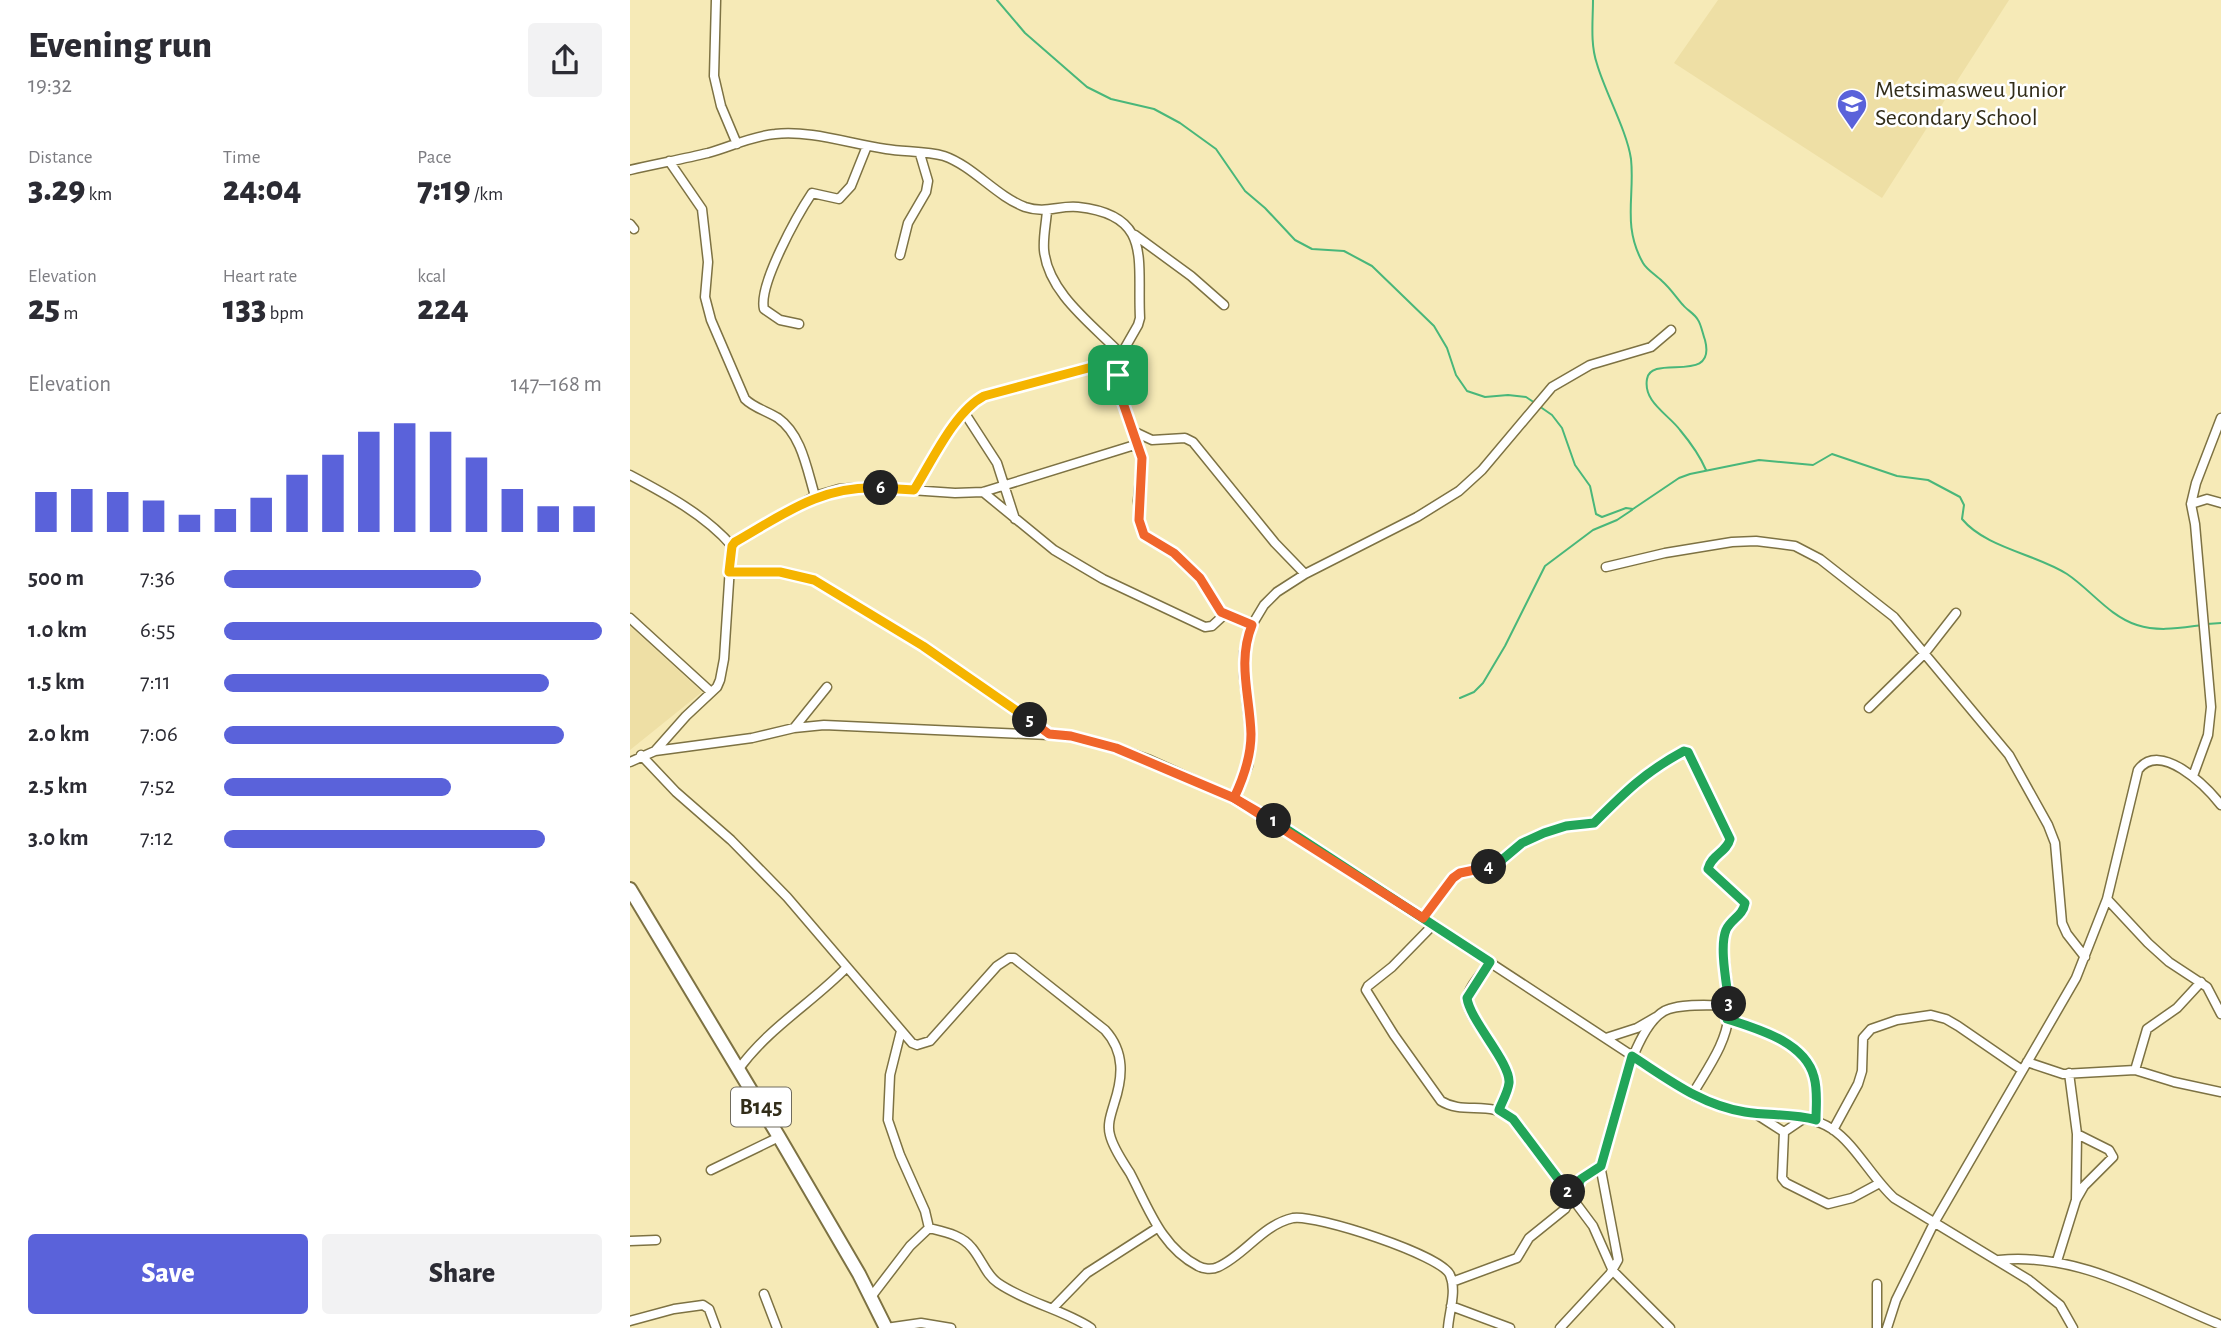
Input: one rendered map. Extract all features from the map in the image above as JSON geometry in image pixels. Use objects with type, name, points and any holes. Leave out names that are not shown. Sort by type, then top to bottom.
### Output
[{"type":"main road","name":"B145","points":[[630,889],[779,1137],[886,1328]]},
{"type":"street","points":[[716,0],[713,76],[721,106],[737,144]]},
{"type":"street","points":[[630,170],[777,133],[805,134],[867,146],[941,155],[1009,199],[1027,207],[1047,211],[1077,207],[1114,215],[1224,306]]},
{"type":"street","points":[[799,324],[780,320],[764,309],[762,303],[770,277],[796,216],[812,192],[839,199],[851,186],[867,146]]},
{"type":"street","points":[[900,255],[908,223],[926,192],[928,181],[920,154]]},
{"type":"street","points":[[669,161],[702,209],[708,262],[705,297],[711,320],[745,399],[751,406],[780,420],[790,429],[797,441],[816,496]]},
{"type":"street","points":[[1047,211],[1043,241],[1048,270],[1068,300],[1120,357]]},
{"type":"street","points":[[1135,235],[1138,249],[1140,318],[1120,357],[1118,375],[1122,400],[1142,458],[1139,520],[1144,535],[1174,553],[1200,578],[1224,615],[1252,625]]},
{"type":"street","points":[[1234,798],[1248,766],[1250,750],[1243,664],[1247,638],[1264,605],[1277,592],[1305,574],[1417,517],[1459,491],[1482,470],[1559,382],[1590,365],[1651,347],[1671,330]]},
{"type":"street","points":[[914,490],[964,412],[976,400],[1120,357]]},
{"type":"street","points":[[964,412],[992,454],[1015,520]]},
{"type":"street","points":[[2193,776],[2208,735],[2211,707],[2191,504],[2200,470],[2221,418]]},
{"type":"street","points":[[1135,432],[1152,440],[1185,438],[1193,442],[1275,543],[1305,574]]},
{"type":"street","points":[[1142,458],[1152,440]]},
{"type":"street","points":[[732,546],[816,496],[852,487],[983,492],[1138,444]]},
{"type":"street","points":[[630,475],[699,516],[732,546],[724,659],[720,680],[655,751]]},
{"type":"street","points":[[983,492],[1054,550],[1103,579],[1205,627],[1212,626],[1224,615]]},
{"type":"street","points":[[2191,504],[2207,499],[2221,503]]},
{"type":"street","points":[[1606,567],[1665,553],[1732,542],[1756,541],[1795,546],[1820,559],[1894,617],[2008,755],[2036,802],[2055,843],[2062,923],[2085,957]]},
{"type":"street","points":[[729,572],[780,572],[814,580],[923,646],[1049,734]]},
{"type":"street","points":[[1869,708],[1924,654],[1956,613]]},
{"type":"street","points":[[630,618],[711,692]]},
{"type":"street","points":[[794,728],[827,687]]},
{"type":"street","points":[[630,762],[655,751],[766,736],[794,728],[849,725],[1049,734],[1071,736],[1116,748],[1234,798],[1434,924],[1692,1095],[1725,1108],[1816,1120],[1833,1130],[1843,1138],[1878,1184],[1894,1198],[1999,1260],[2052,1297],[2060,1305],[2073,1328]]},
{"type":"street","points":[[1423,918],[1453,878],[1460,873],[1497,864],[1522,843],[1544,833],[1566,826],[1594,823],[1622,793],[1660,764],[1684,751],[1688,752],[1730,839],[1729,845],[1712,860],[1708,869],[1745,903],[1742,913],[1728,926],[1724,938],[1729,1006],[1724,1039],[1692,1095]]},
{"type":"street","points":[[641,755],[676,792],[732,840],[759,868],[912,1043],[917,1045],[930,1041],[997,966],[1004,960],[1014,958],[1099,1025],[1115,1043],[1121,1059],[1119,1088],[1110,1119],[1110,1136],[1157,1228],[1182,1255],[1199,1267],[1217,1268],[1276,1224],[1296,1217],[1314,1219],[1410,1249],[1445,1268],[1452,1282],[1448,1328]]},
{"type":"street","points":[[1887,1328],[1896,1300],[1934,1223],[2076,978],[2107,899],[2138,770],[2148,760],[2157,759],[2193,776],[2221,805]]},
{"type":"street","points":[[2107,899],[2169,962],[2201,982],[2211,992],[2221,1014]]},
{"type":"street","points":[[1434,924],[1366,990],[1441,1101],[1452,1105],[1499,1110],[1513,1119],[1597,1233],[1613,1271],[1670,1328]]},
{"type":"street","points":[[1490,962],[1467,998],[1468,1007],[1491,1043],[1508,1077],[1509,1083],[1499,1110]]},
{"type":"street","points":[[738,1070],[769,1034],[847,967]]},
{"type":"street","points":[[2135,1070],[2147,1029],[2177,1007],[2201,982]]},
{"type":"street","points":[[1606,1038],[1637,1028],[1670,1008],[1729,1006]]},
{"type":"street","points":[[1833,1130],[1858,1084],[1862,1071],[1863,1038],[1871,1029],[1897,1020],[1931,1015],[1946,1019],[2025,1066],[2063,1074],[2135,1070],[2221,1092]]},
{"type":"street","points":[[1560,1328],[1613,1271],[1618,1260],[1601,1166],[1632,1056],[1658,1016]]},
{"type":"street","points":[[1727,1019],[1775,1036],[1808,1060],[1814,1077],[1816,1120]]},
{"type":"street","points":[[901,1031],[890,1075],[888,1120],[900,1156],[925,1211],[929,1228]]},
{"type":"street","points":[[2069,1073],[2077,1134],[2076,1200]]},
{"type":"street","points":[[1756,1114],[1784,1132]]},
{"type":"street","points":[[1784,1132],[1806,1118]]},
{"type":"street","points":[[1784,1132],[1780,1172],[1786,1183],[1828,1204],[1852,1198],[1878,1184]]},
{"type":"street","points":[[2057,1261],[2076,1200],[2084,1186],[2113,1157],[2109,1150],[2077,1134]]},
{"type":"street","points":[[711,1170],[779,1137]]},
{"type":"street","points":[[1452,1282],[1517,1258],[1529,1238],[1564,1209],[1581,1179],[1601,1166]]},
{"type":"street","points":[[871,1297],[910,1246],[929,1228]]},
{"type":"street","points":[[929,1228],[965,1241],[995,1281],[1026,1299],[1053,1308],[1091,1328]]},
{"type":"street","points":[[1053,1308],[1094,1268],[1157,1228]]},
{"type":"street","points":[[630,1241],[656,1240]]},
{"type":"street","points":[[1999,1260],[2022,1258],[2057,1261],[2122,1280],[2221,1325]]},
{"type":"street","points":[[1877,1284],[1877,1328]]},
{"type":"street","points":[[764,1294],[776,1328]]},
{"type":"street","points":[[630,1321],[674,1309],[703,1305],[709,1309],[716,1328]]},
{"type":"street","points":[[1451,1306],[1510,1328]]},
{"type":"street","points":[[886,1328],[921,1323],[951,1328]]},
{"type":"shaded area","name":"Metsimasweu Junior Secondary School","points":[[1718,0],[2009,0],[1882,198],[1674,63]]},
{"type":"shaded area","points":[[630,626],[702,692],[630,750]]},
{"type":"waterway","points":[[997,0],[1025,33],[1087,87],[1111,99],[1154,109],[1180,123],[1216,149],[1245,191],[1295,240],[1312,249],[1344,251],[1372,266],[1434,326],[1447,348],[1456,375],[1467,391],[1485,397],[1526,397],[1535,403]]},
{"type":"waterway","points":[[1593,0],[1593,48],[1631,159],[1631,224],[1637,249],[1645,266],[1697,318],[1705,340],[1706,354],[1702,362],[1693,366],[1659,368],[1651,372],[1647,387],[1653,401],[1687,439],[1706,470]]},
{"type":"waterway","points":[[1539,406],[1552,415],[1562,428],[1575,465],[1590,486],[1596,514],[1602,517],[1626,508],[1633,509],[1679,478],[1690,474],[1759,460],[1813,465],[1832,454],[1897,476],[1928,480],[1960,497],[1964,505],[1962,519],[1972,529],[1998,544],[2067,574],[2127,621],[2161,629],[2202,625]]},
{"type":"waterway","points":[[1460,698],[1474,692],[1483,683],[1505,646],[1545,566],[1593,530],[1632,510]]},
{"type":"waterway","points":[[2207,624],[2221,623]]},
{"type":"place","name":"Metsimasweu Junior Secondary School","points":[[1852,131]]},
{"type":"route","points":[[1118,375],[1118,360],[976,400],[954,425],[914,490],[852,487],[816,496],[735,542],[732,546],[729,572],[780,572],[814,580],[923,646],[1049,734],[1071,736],[1116,748],[1214,788],[1268,817],[1423,918],[1453,878],[1460,873],[1497,864],[1522,843],[1544,833],[1566,826],[1594,823],[1622,793],[1660,764],[1684,751],[1688,752],[1730,839],[1729,845],[1712,860],[1708,869],[1745,903],[1742,913],[1728,926],[1724,938],[1729,1010],[1727,1019],[1775,1036],[1808,1060],[1814,1077],[1816,1120],[1743,1112],[1706,1102],[1632,1056],[1601,1166],[1581,1179],[1572,1198],[1513,1119],[1499,1110],[1509,1083],[1508,1077],[1491,1043],[1468,1007],[1467,998],[1490,962],[1268,817],[1234,798],[1248,766],[1250,750],[1243,664],[1252,625],[1224,615],[1200,578],[1169,549],[1144,535],[1139,520],[1138,501],[1142,458],[1122,400],[1118,375]]}]
